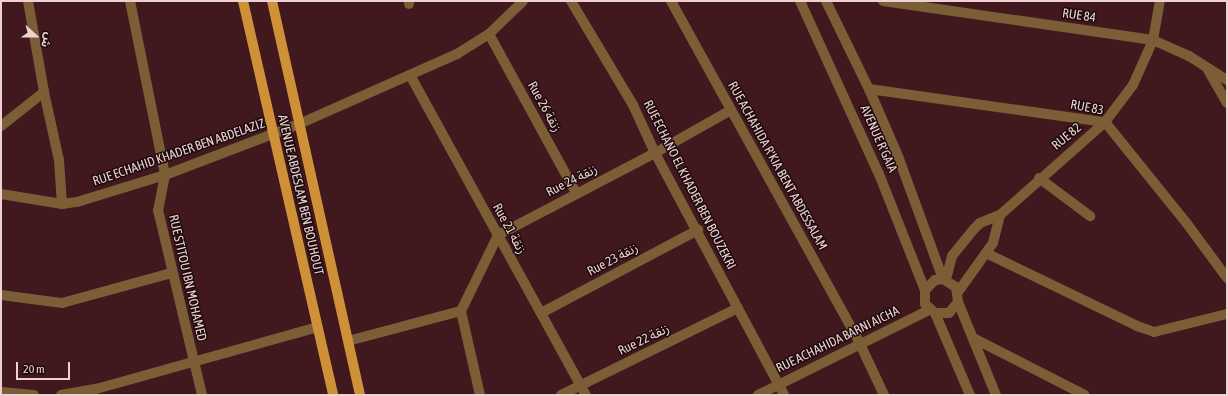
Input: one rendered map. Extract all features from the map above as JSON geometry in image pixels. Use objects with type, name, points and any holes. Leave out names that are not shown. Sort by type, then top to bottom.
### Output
[{"type":"main road","name":"AVENUE ABDESLAM BEN BOUHOUT","points":[[243,1],[272,134],[333,395]]},
{"type":"main road","name":"AVENUE ABDESLAM BEN BOUHOUT","points":[[272,1],[298,124],[360,395]]},
{"type":"street","points":[[28,1],[44,92],[59,160],[62,204]]},
{"type":"street","name":"RUE STITOU IBN MOHAMED","points":[[130,1],[165,175],[158,210],[202,395]]},
{"type":"street","name":"RUE ECHAHID KHADER BEN ABDELAZIZ","points":[[1,194],[62,204],[77,202],[165,175],[298,124],[457,54],[489,34],[523,1]]},
{"type":"street","name":"RUE ECHANO EL KHADER BEN BOUZEKRI","points":[[571,1],[633,105],[655,153],[698,230],[784,395]]},
{"type":"street","name":"RUE ACHAHIDA R'KIA BENT ABDESSALAM","points":[[671,1],[860,344],[884,395]]},
{"type":"street","name":"AVENUE R'GAIA","points":[[800,1],[879,174],[925,290]]},
{"type":"street","name":"AVENUE R'GAIA","points":[[826,1],[869,89],[911,190],[944,279]]},
{"type":"street","name":"RUE 84","points":[[883,1],[1153,40],[1182,53],[1227,80]]},
{"type":"street","name":"RUE 82","points":[[944,279],[952,256],[966,237],[980,223],[1000,215],[1105,122],[1133,85],[1153,40],[1160,1]]},
{"type":"street","name":"Rue 26 زنقة","points":[[489,34],[576,193]]},
{"type":"street","points":[[1207,67],[1227,103]]},
{"type":"street","name":"Rue 21 زنقة","points":[[410,75],[586,395]]},
{"type":"street","name":"RUE 83","points":[[869,89],[1105,122],[1185,221],[1227,278]]},
{"type":"street","points":[[1,126],[44,92]]},
{"type":"street","name":"Rue 24 زنقة","points":[[498,235],[655,153],[731,110]]},
{"type":"street","points":[[1040,178],[1090,216]]},
{"type":"street","points":[[932,311],[949,313],[996,236],[1000,215]]},
{"type":"street","name":"Rue 23 زنقة","points":[[541,313],[698,230]]},
{"type":"street","points":[[480,395],[461,311],[498,235]]},
{"type":"street","points":[[986,253],[1136,326],[1154,332],[1227,314]]},
{"type":"street","points":[[1,295],[62,303],[172,273]]},
{"type":"street","points":[[970,395],[932,311],[925,304],[925,290],[929,284],[944,279],[956,287],[958,297],[996,395]]},
{"type":"street","name":"Rue 22 زنقة","points":[[561,395],[738,308]]},
{"type":"street","points":[[348,341],[461,311]]},
{"type":"street","name":"RUE ACHAHIDA BARNI AICHA","points":[[758,395],[860,344],[932,311]]},
{"type":"street","points":[[61,395],[96,389],[193,360],[318,327]]},
{"type":"street","points":[[975,340],[1085,395]]},
{"type":"street","points":[[1,392],[34,395]]}]
